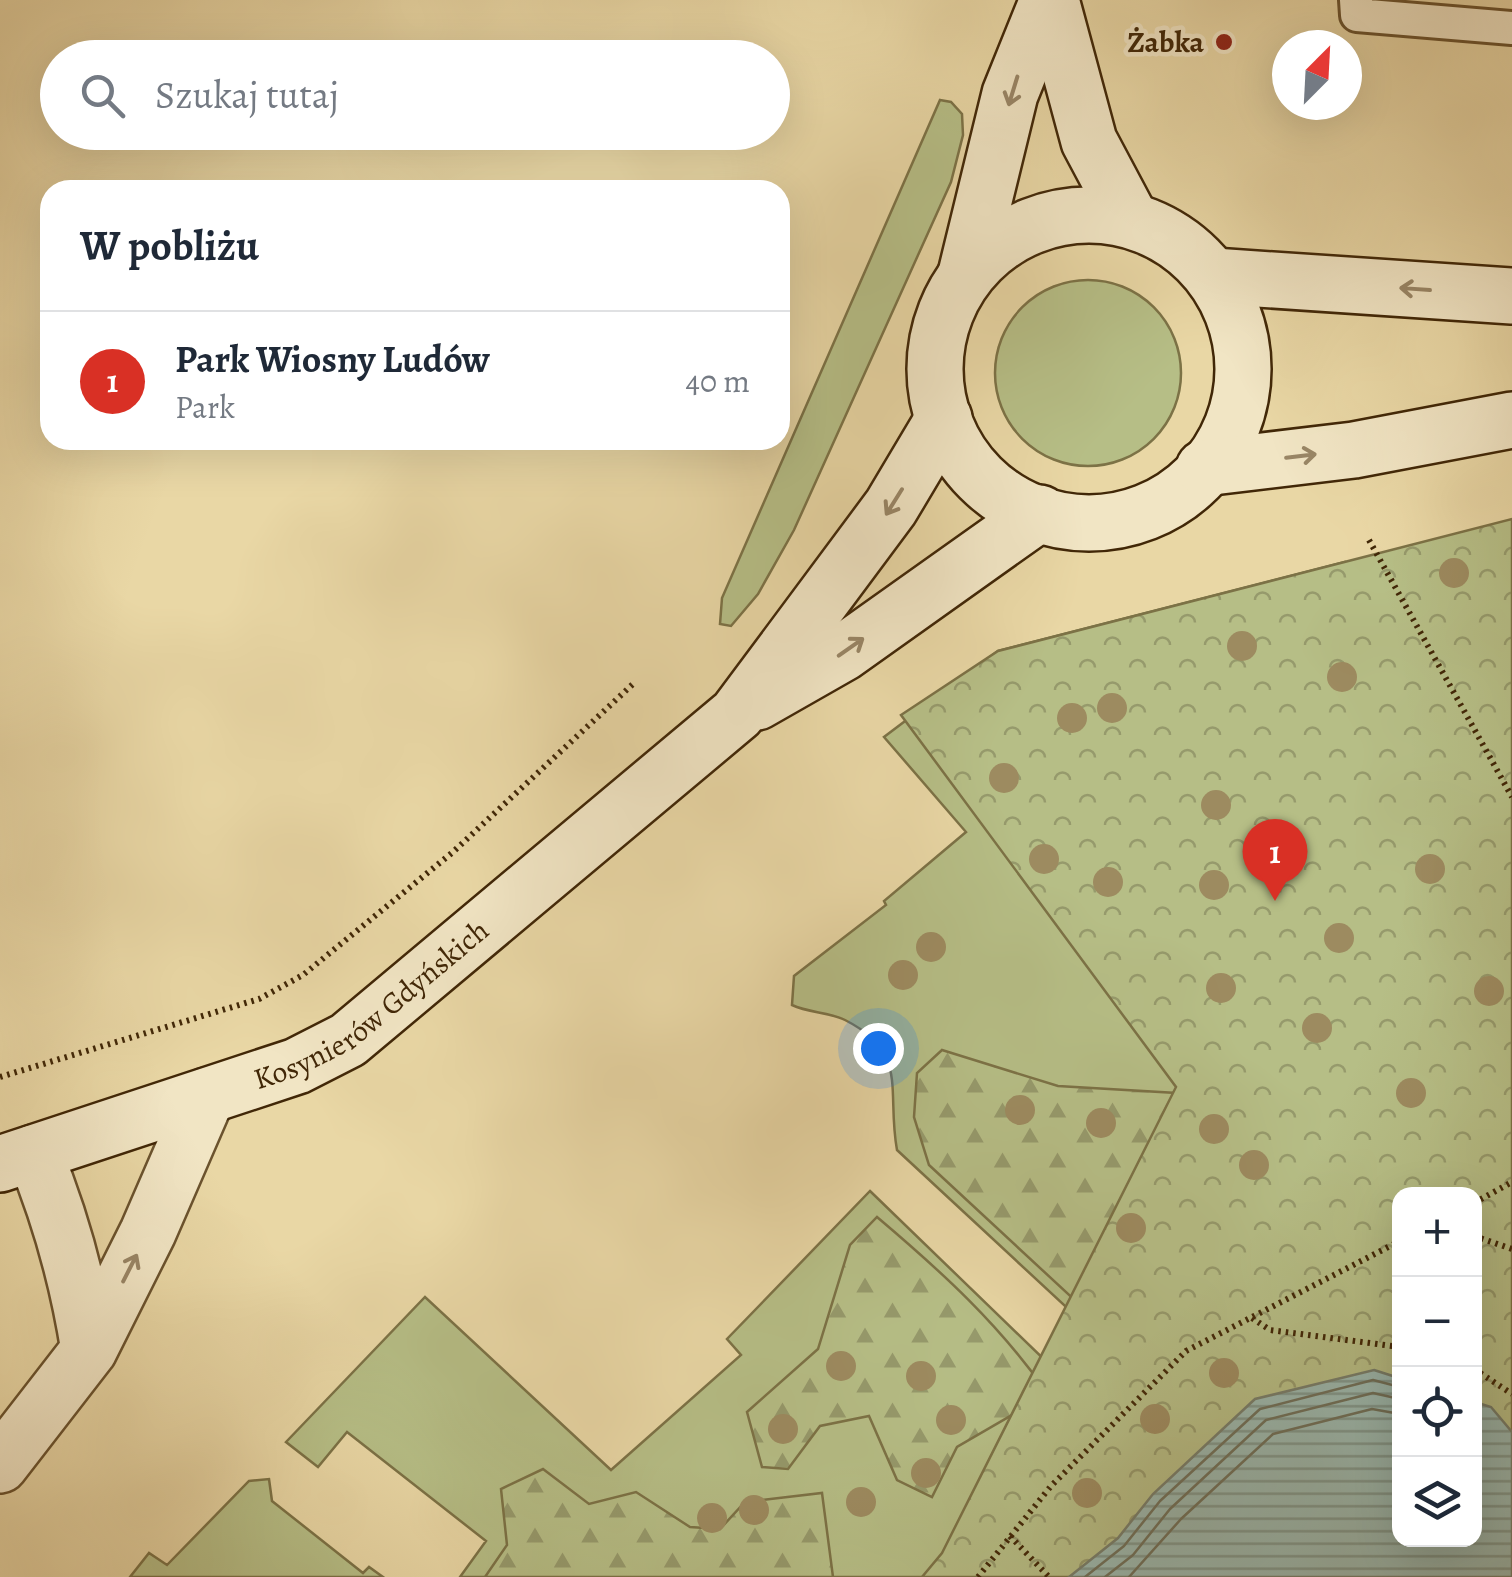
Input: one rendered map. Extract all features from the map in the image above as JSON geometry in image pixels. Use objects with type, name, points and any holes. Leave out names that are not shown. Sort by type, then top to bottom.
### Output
[{"type":"main road","points":[[1049,0],[1089,141],[1131,220]]},
{"type":"main road","points":[[966,274],[987,252],[1039,222],[1101,214],[1131,220],[1165,234],[1213,276],[1232,313],[1242,353],[1240,395],[1227,434],[1185,494],[1154,513],[1122,524],[1076,524],[1040,513],[981,477],[944,418],[934,364],[944,316],[966,274],[1010,94],[1049,0]]},
{"type":"main road","points":[[1213,276],[1512,296]]},
{"type":"main road","name":"Kosynierów Gdyńskich","points":[[737,714],[892,506],[944,418]]},
{"type":"main road","points":[[1204,468],[1449,435],[1512,420]]},
{"type":"main road","name":"Kosynierów Gdyńskich","points":[[17,1158],[296,1066],[348,1040],[737,714],[843,653],[1040,513]]},
{"type":"main road","points":[[0,1465],[89,1350],[148,1232],[207,1096]]},
{"type":"main road","points":[[17,1158],[61,1217],[78,1277],[89,1350]]},
{"type":"lane","points":[[1356,0],[1356,15],[1512,28]]},
{"type":"path","points":[[1369,540],[1512,797]]},
{"type":"path","points":[[0,1077],[259,999],[303,976],[453,852],[634,683]]},
{"type":"path","points":[[1482,1198],[1512,1182]]},
{"type":"path","points":[[1482,1239],[1512,1248]]},
{"type":"path","points":[[978,1577],[1050,1486],[1186,1351],[1392,1245]]},
{"type":"path","points":[[1251,1318],[1270,1330],[1392,1346]]},
{"type":"path","points":[[1482,1374],[1512,1394]]},
{"type":"path","points":[[1010,1536],[1045,1576]]},
{"type":"green space","points":[[940,100],[951,102],[962,114],[963,135],[951,182],[794,530],[758,594],[731,626],[720,624],[722,598]]},
{"type":"green space","points":[[1088,280],[1124,287],[1154,307],[1174,337],[1181,373],[1174,409],[1154,439],[1124,459],[1088,466],[1052,459],[1022,439],[1002,409],[995,373],[1002,337],[1022,307],[1052,287]]},
{"type":"green space","points":[[1512,519],[1512,1577],[922,1577],[942,1553],[1176,1087],[901,715],[998,651]]},
{"type":"green space","points":[[1345,562],[1512,847],[1402,1187],[1392,1187],[1392,1199],[1120,1357],[897,1150],[891,1075],[879,1046],[845,1020],[792,1005],[794,976],[886,905],[884,901],[966,832],[884,737],[998,651]]},
{"type":"green space","points":[[942,1050],[1058,1086],[1244,1097],[1122,1344],[929,1165],[914,1117],[917,1073]]},
{"type":"green space","points":[[870,1191],[1086,1400],[955,1577],[460,1577],[486,1541],[347,1432],[318,1467],[286,1442],[425,1297],[611,1470],[741,1355],[727,1339]]},
{"type":"green space","points":[[877,1217],[968,1300],[1048,1394],[957,1447],[932,1497],[897,1480],[869,1416],[820,1426],[788,1469],[762,1467],[747,1412],[818,1349],[850,1245]]},
{"type":"green space","points":[[543,1469],[589,1504],[636,1492],[690,1527],[720,1529],[745,1502],[822,1493],[833,1577],[485,1577],[507,1545],[501,1489]]},
{"type":"green space","points":[[269,1479],[272,1501],[363,1573],[369,1567],[383,1577],[130,1577],[149,1553],[167,1565],[249,1481]]},
{"type":"water","points":[[1374,1370],[1392,1376],[1392,1547],[1482,1547],[1482,1404],[1491,1407],[1512,1432],[1512,1577],[1069,1577],[1118,1538],[1153,1494],[1255,1399]]},
{"type":"place","name":"Żabka","points":[[1224,42]]},
{"type":"place","name":"Park Wiosny Ludów","points":[[1275,901]]}]
